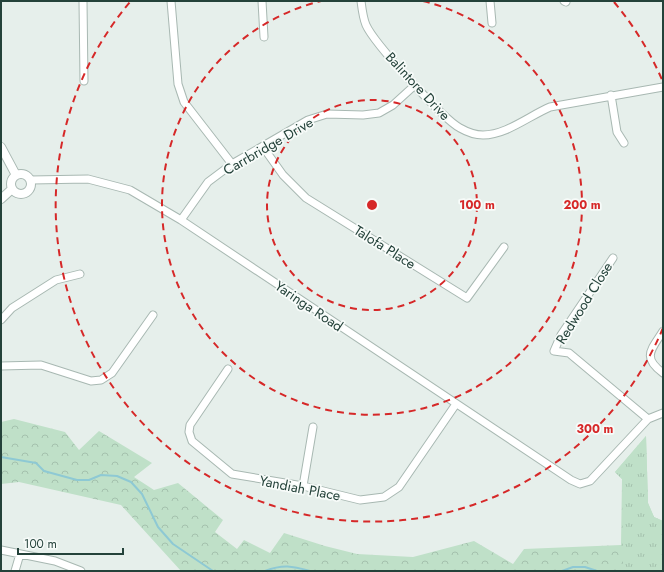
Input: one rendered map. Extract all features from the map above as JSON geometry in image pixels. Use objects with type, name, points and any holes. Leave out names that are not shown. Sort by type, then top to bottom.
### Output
[{"type":"street","points":[[83,1],[84,81]]},
{"type":"street","points":[[171,1],[178,84],[184,102],[232,164]]},
{"type":"street","points":[[262,1],[264,36]]},
{"type":"street","name":"Balintore Drive","points":[[361,1],[366,24],[372,35],[414,85],[448,120],[460,128],[483,135],[509,129],[533,114],[550,107],[663,87]]},
{"type":"street","points":[[490,1],[492,23]]},
{"type":"street","name":"Carrbridge Drive","points":[[181,220],[208,182],[232,164],[308,120],[327,114],[363,115],[379,113],[393,105],[414,85]]},
{"type":"street","points":[[611,95],[617,132],[624,143]]},
{"type":"street","name":"Talofa Place","points":[[263,147],[283,175],[306,198],[467,298],[504,247]]},
{"type":"street","points":[[1,148],[16,175]]},
{"type":"street","points":[[21,173],[29,176],[31,180],[29,191],[21,194],[12,189],[11,184],[16,175],[21,173]]},
{"type":"street","name":"Yaringa Road","points":[[31,180],[88,179],[130,190],[181,220],[456,404],[571,480],[580,484],[590,481],[648,419]]},
{"type":"street","points":[[1,198],[12,189]]},
{"type":"street","name":"Redwood Close","points":[[613,258],[561,335],[554,352],[569,352],[648,419]]},
{"type":"street","points":[[1,320],[12,308],[56,280],[80,274]]},
{"type":"street","points":[[1,366],[41,366],[91,381],[102,380],[112,373],[153,315]]},
{"type":"street","points":[[663,331],[651,349],[649,356],[651,362],[663,373]]},
{"type":"street","name":"Yandiah Place","points":[[228,370],[190,425],[189,432],[192,441],[232,474],[302,486],[360,500],[384,497],[399,487],[413,469],[456,404]]},
{"type":"street","points":[[648,419],[663,413]]},
{"type":"street","points":[[302,486],[313,427]]},
{"type":"street","points":[[1,550],[55,561],[81,571]]},
{"type":"street","points":[[15,571],[20,554]]},
{"type":"green space","points":[[14,419],[65,432],[79,450],[99,431],[152,463],[134,477],[154,490],[178,483],[223,520],[215,532],[237,549],[244,540],[270,553],[284,533],[357,554],[413,557],[474,541],[513,564],[524,549],[621,545],[622,479],[615,472],[646,436],[648,503],[654,517],[663,521],[663,571],[181,571],[121,505],[19,482],[1,484],[1,422]]},
{"type":"green space","points":[[646,436],[648,503],[654,517],[663,521],[663,571],[632,571],[623,567],[622,479],[615,472]]},
{"type":"waterway","points":[[1,457],[36,463],[44,471],[77,480],[89,480],[101,475],[117,476],[131,482],[142,494],[158,527],[173,544],[213,571]]},
{"type":"waterway","points":[[265,571],[277,567],[288,566],[310,571]]},
{"type":"waterway","points":[[562,571],[573,567],[585,567],[597,571]]}]
